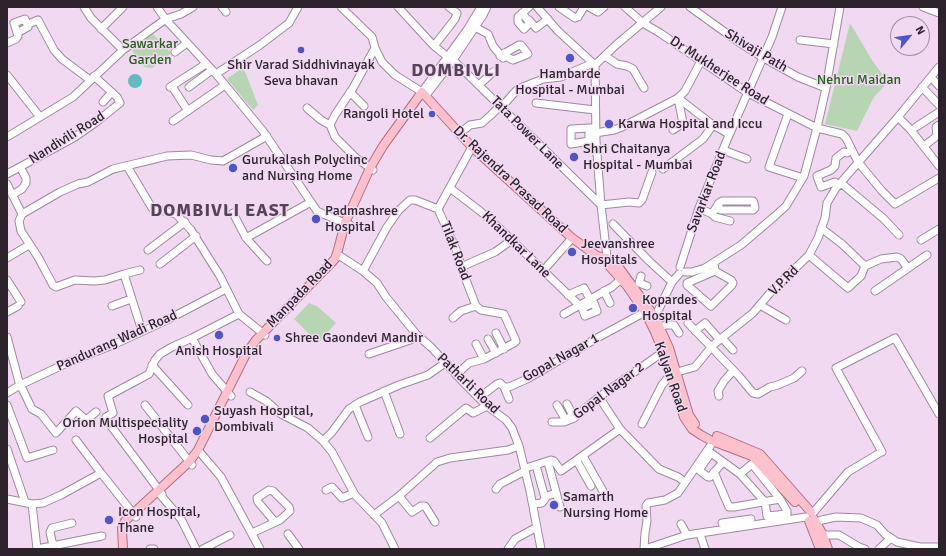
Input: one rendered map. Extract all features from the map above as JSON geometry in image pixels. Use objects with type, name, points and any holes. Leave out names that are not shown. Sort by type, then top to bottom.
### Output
[{"type":"main road","name":"Dr. Rajendra Prasad Road","points":[[424,94],[472,146],[572,238],[608,260]]},
{"type":"main road","name":"Manpada Road","points":[[125,527],[125,521],[134,516],[190,464],[199,451],[229,395],[246,354],[339,255],[347,224],[371,169],[383,146],[424,94]]},
{"type":"main road","name":"Kalyan Road","points":[[608,260],[644,312],[670,369],[674,373]]},
{"type":"main road","name":"Kalyan Road","points":[[608,260],[638,282],[669,348],[684,417],[692,429],[700,435],[714,439],[752,456],[811,518],[823,535],[828,549]]},
{"type":"main road","name":"Kalyan Road","points":[[811,518],[820,549]]},
{"type":"main road","points":[[123,549],[125,527]]},
{"type":"main road","points":[[125,527],[128,549]]},
{"type":"street","points":[[84,7],[91,18],[123,50]]},
{"type":"street","points":[[101,29],[123,7]]},
{"type":"street","points":[[7,137],[73,97],[123,50],[166,20],[193,7]]},
{"type":"street","points":[[189,88],[260,45],[289,23],[298,7]]},
{"type":"street","points":[[341,7],[372,37],[375,48],[382,62],[395,75],[424,94]]},
{"type":"street","name":"Tata Power Lane","points":[[398,7],[434,46],[451,59],[479,85],[601,205]]},
{"type":"street","name":"Manpada Road","points":[[473,26],[481,7]]},
{"type":"street","name":"Manpada Road","points":[[424,94],[451,59],[487,7]]},
{"type":"street","points":[[522,13],[530,7]]},
{"type":"street","points":[[530,7],[524,14],[535,28],[548,20]]},
{"type":"street","points":[[548,7],[540,10],[558,31],[594,64],[594,133],[608,260]]},
{"type":"street","points":[[559,7],[575,18],[578,17],[584,7]]},
{"type":"street","points":[[589,7],[598,12],[604,7]]},
{"type":"street","name":"Dr Mukherjee Road","points":[[626,7],[642,23],[660,33],[748,93],[817,128]]},
{"type":"street","points":[[460,133],[470,125],[482,123],[518,89],[543,79],[561,77],[594,64],[661,7]]},
{"type":"street","name":"Shivaji Path","points":[[690,7],[762,57],[798,77],[826,88]]},
{"type":"street","name":"Savarkar Road","points":[[681,271],[699,208],[722,150],[772,37],[782,7]]},
{"type":"street","points":[[655,317],[672,282],[681,271],[692,272],[705,268],[741,246],[786,206],[803,178],[826,88],[840,7]]},
{"type":"street","points":[[923,7],[939,13]]},
{"type":"street","points":[[159,8],[182,49],[206,64],[225,85],[267,136],[320,213],[347,224]]},
{"type":"street","points":[[434,46],[455,19],[454,8]]},
{"type":"street","name":"Nandivili Road","points":[[7,174],[21,172],[75,137],[120,103],[112,92],[62,59],[54,50],[38,20],[30,23]]},
{"type":"street","points":[[473,26],[488,34],[490,42],[509,61],[515,61]]},
{"type":"street","points":[[7,43],[18,38],[17,33]]},
{"type":"street","points":[[800,40],[834,44]]},
{"type":"street","points":[[501,54],[523,41]]},
{"type":"street","points":[[330,125],[375,48]]},
{"type":"street","points":[[605,56],[617,64],[634,69],[644,88]]},
{"type":"street","points":[[594,133],[581,144],[571,144],[570,130],[594,133],[614,130],[678,98],[685,91],[701,61]]},
{"type":"street","points":[[187,110],[171,88],[206,64]]},
{"type":"street","name":"V.P.Rd","points":[[674,373],[696,367],[711,348],[753,313],[809,255],[825,218],[827,203],[837,182],[858,162],[898,117],[939,67]]},
{"type":"street","points":[[479,85],[493,72]]},
{"type":"street","points":[[7,75],[40,117]]},
{"type":"street","points":[[931,77],[939,86]]},
{"type":"street","points":[[173,121],[225,85]]},
{"type":"street","points":[[922,87],[939,105]]},
{"type":"street","points":[[103,102],[112,92]]},
{"type":"street","points":[[350,92],[364,106]]},
{"type":"street","points":[[678,98],[713,126],[729,134]]},
{"type":"street","points":[[673,130],[683,123],[678,98]]},
{"type":"street","points":[[187,110],[195,102]]},
{"type":"street","points":[[536,103],[595,110]]},
{"type":"street","points":[[307,108],[321,120],[330,125],[335,137],[356,158],[371,169]]},
{"type":"street","points":[[916,127],[939,112]]},
{"type":"street","points":[[788,114],[769,166],[803,178]]},
{"type":"street","points":[[898,117],[910,129],[939,166]]},
{"type":"street","points":[[924,146],[937,136],[936,127],[939,125]]},
{"type":"street","points":[[663,169],[703,139],[713,126]]},
{"type":"street","points":[[817,128],[842,134],[846,138],[850,154]]},
{"type":"street","points":[[570,148],[590,140],[594,133]]},
{"type":"street","points":[[140,270],[105,280],[74,280],[56,287],[53,285],[19,226],[19,221],[22,214],[60,192],[91,180],[113,169],[157,157],[167,156],[194,156],[222,161],[267,136]]},
{"type":"street","name":"Tilak Road","points":[[472,146],[438,209],[458,254],[461,267],[476,306]]},
{"type":"street","points":[[722,150],[747,159]]},
{"type":"street","points":[[899,235],[884,219],[837,182],[821,187],[817,176],[832,170],[835,166],[836,158],[844,152],[850,154],[895,204],[939,178]]},
{"type":"street","points":[[127,166],[152,208],[175,214],[185,222],[196,236],[239,314],[264,334]]},
{"type":"street","points":[[12,194],[22,189],[26,183],[26,179],[21,172]]},
{"type":"street","points":[[601,205],[629,202],[639,203],[642,200],[652,172]]},
{"type":"street","points":[[7,184],[22,214]]},
{"type":"street","name":"Khandkar Lane","points":[[450,188],[480,210],[579,305]]},
{"type":"street","points":[[363,271],[387,227],[399,210],[410,200],[415,200],[438,209]]},
{"type":"street","points":[[246,238],[311,202]]},
{"type":"street","points":[[712,214],[718,204]]},
{"type":"street","points":[[699,208],[730,221]]},
{"type":"street","points":[[234,213],[246,238],[267,261]]},
{"type":"street","points":[[148,250],[185,222]]},
{"type":"street","points":[[614,224],[649,261],[672,282]]},
{"type":"street","points":[[821,228],[842,244],[865,266]]},
{"type":"street","points":[[921,240],[939,229]]},
{"type":"street","points":[[160,264],[196,236]]},
{"type":"street","points":[[543,271],[572,238]]},
{"type":"street","points":[[461,267],[495,252],[512,240]]},
{"type":"street","points":[[7,258],[30,245]]},
{"type":"street","name":"Patharli Road","points":[[339,255],[363,271],[377,283],[386,297],[419,337],[432,348],[487,406],[506,420],[512,428],[527,469],[541,549]]},
{"type":"street","points":[[809,255],[848,288],[860,276],[865,266],[881,259],[897,256],[902,259],[907,268]]},
{"type":"street","points":[[875,291],[927,255]]},
{"type":"street","points":[[714,262],[715,270]]},
{"type":"street","points":[[715,270],[731,280],[732,285],[711,306],[687,285],[687,283],[715,270]]},
{"type":"street","points":[[124,274],[142,331]]},
{"type":"street","points":[[564,314],[612,288],[621,279]]},
{"type":"street","points":[[7,280],[20,304],[7,312]]},
{"type":"street","points":[[638,282],[647,286]]},
{"type":"street","points":[[568,295],[584,288],[588,302]]},
{"type":"street","name":"Pandurang Wadi Road","points":[[7,393],[20,385],[192,308],[226,289]]},
{"type":"street","points":[[604,292],[610,303]]},
{"type":"street","points":[[112,306],[131,299]]},
{"type":"street","points":[[760,305],[786,320]]},
{"type":"street","points":[[453,318],[461,311],[476,306],[481,310],[504,314],[516,339],[514,343],[504,349],[484,359],[469,363],[456,375]]},
{"type":"street","name":"Gopal Nagar 1","points":[[480,397],[497,384],[500,383],[504,387],[509,387],[527,379],[644,312]]},
{"type":"street","points":[[196,549],[181,519],[108,422],[106,418],[113,412],[108,396],[149,374],[152,365],[160,354],[239,314]]},
{"type":"street","points":[[688,323],[753,393],[758,394],[770,387],[794,378],[802,371]]},
{"type":"street","points":[[695,331],[705,323],[733,350]]},
{"type":"street","points":[[660,327],[674,325],[679,333]]},
{"type":"street","points":[[496,334],[504,349]]},
{"type":"street","points":[[7,337],[20,385],[32,409],[41,414],[56,433],[76,411],[86,420],[96,412]]},
{"type":"street","points":[[369,354],[419,337]]},
{"type":"street","points":[[192,338],[212,374],[229,395]]},
{"type":"street","points":[[811,518],[848,472],[880,453],[836,368],[895,338],[939,414]]},
{"type":"street","points":[[488,340],[495,353]]},
{"type":"street","points":[[476,344],[484,359]]},
{"type":"street","name":"Gopal Nagar 2","points":[[552,422],[564,422],[573,417],[663,352]]},
{"type":"street","points":[[323,441],[332,432],[349,409],[355,405],[384,391],[428,375],[445,363]]},
{"type":"street","points":[[152,365],[188,405]]},
{"type":"street","points":[[719,396],[718,391],[733,370]]},
{"type":"street","points":[[642,424],[662,385],[674,373]]},
{"type":"street","points":[[504,387],[509,399]]},
{"type":"street","points":[[384,391],[400,434]]},
{"type":"street","points":[[250,392],[281,414],[308,428],[323,441],[332,452],[354,493],[382,523],[395,549]]},
{"type":"street","points":[[599,397],[620,429],[659,469],[678,477],[685,482]]},
{"type":"street","points":[[557,405],[566,420],[573,417],[567,404]]},
{"type":"street","points":[[7,405],[27,458],[53,450]]},
{"type":"street","points":[[145,405],[190,464]]},
{"type":"street","points":[[355,405],[368,437]]},
{"type":"street","points":[[430,438],[466,408],[473,413],[487,406]]},
{"type":"street","points":[[560,508],[550,469],[561,471],[580,459],[620,429]]},
{"type":"street","points":[[714,439],[699,469],[709,478],[723,462]]},
{"type":"street","points":[[76,440],[134,516]]},
{"type":"street","points":[[374,515],[437,462],[450,458],[508,450],[519,446]]},
{"type":"street","points":[[7,449],[28,503],[37,549],[102,536]]},
{"type":"street","points":[[199,451],[221,477],[260,549]]},
{"type":"street","points":[[740,474],[750,464],[752,464],[780,499],[787,511],[786,514],[767,516],[765,502],[740,474],[711,453],[703,460],[685,482],[682,489],[665,500],[648,503],[646,506],[647,521],[644,549],[687,535],[700,534],[739,524],[811,518],[861,518],[877,525],[885,534],[897,542],[916,547],[937,548]]},
{"type":"street","points":[[580,459],[591,486]]},
{"type":"street","points":[[580,459],[603,491]]},
{"type":"street","points":[[496,489],[500,484],[527,469],[551,460],[554,461],[559,470]]},
{"type":"street","points":[[537,469],[545,498]]},
{"type":"street","points":[[714,472],[729,507],[780,499]]},
{"type":"street","points":[[7,499],[28,503],[43,503],[61,496],[101,473]]},
{"type":"street","points":[[326,490],[332,487],[342,498],[354,493]]},
{"type":"street","points":[[252,533],[275,522],[290,511],[273,491],[269,490],[257,498],[257,500],[275,522]]},
{"type":"street","points":[[533,504],[542,502],[548,495],[556,494]]},
{"type":"street","points":[[398,496],[412,512],[421,506],[425,506],[435,522]]},
{"type":"street","points":[[749,505],[752,522]]},
{"type":"street","points":[[53,546],[50,532],[52,528],[72,523]]},
{"type":"street","points":[[722,523],[739,524]]},
{"type":"street","points":[[681,524],[687,535]]},
{"type":"street","points":[[508,549],[515,538],[537,527]]},
{"type":"street","points":[[203,549],[230,534]]},
{"type":"street","points":[[288,534],[300,549]]},
{"type":"street","points":[[700,534],[705,549]]},
{"type":"street","points":[[823,535],[839,535],[865,549]]},
{"type":"street","points":[[879,549],[892,538]]},
{"type":"green space","name":"Nehru Maidan","points":[[850,23],[872,60],[888,82],[874,97],[857,131],[825,124]]},
{"type":"green space","name":"Sawarkar Garden","points":[[151,32],[171,53],[152,68],[144,67],[134,56],[132,47]]},
{"type":"green space","points":[[242,68],[246,74],[258,105],[253,110],[227,79]]},
{"type":"green space","points":[[309,303],[317,306],[336,323],[318,343],[294,319]]},
{"type":"shaded area","points":[[132,74],[138,74],[142,78],[142,84],[138,88],[132,88],[128,84],[128,78]]},
{"type":"place","name":"Shir Varad Siddhivinayak Seva bhavan","points":[[301,50]]},
{"type":"place","name":"Hambarde Hospital - Mumbai","points":[[570,58]]},
{"type":"place","name":"Rangoli Hotel","points":[[432,114]]},
{"type":"place","name":"Karwa Hospital and Iccu","points":[[609,124]]},
{"type":"place","name":"Shri Chaitanya Hospital - Mumbai","points":[[574,157]]},
{"type":"place","name":"Gurukalash Polyclinc and Nursing Home","points":[[233,168]]},
{"type":"place","name":"Padmashree Hospital","points":[[316,219]]},
{"type":"place","name":"Jeevanshree Hospitals","points":[[572,252]]},
{"type":"place","name":"Kopardes Hospital","points":[[633,308]]},
{"type":"place","name":"Anish Hospital","points":[[219,335]]},
{"type":"place","name":"Shree Gaondevi Mandir","points":[[277,338]]},
{"type":"place","name":"Suyash Hospital, Dombivali","points":[[205,419]]},
{"type":"place","name":"Orion Multispeciality Hospital","points":[[197,431]]},
{"type":"place","name":"Samarth Nursing Home","points":[[554,505]]},
{"type":"place","name":"Icon Hospital, Thane","points":[[109,520]]},
{"type":"district","name":"DOMBIVLI","points":[[456,71]]},
{"type":"district","name":"DOMBIVLI EAST","points":[[220,211]]}]
